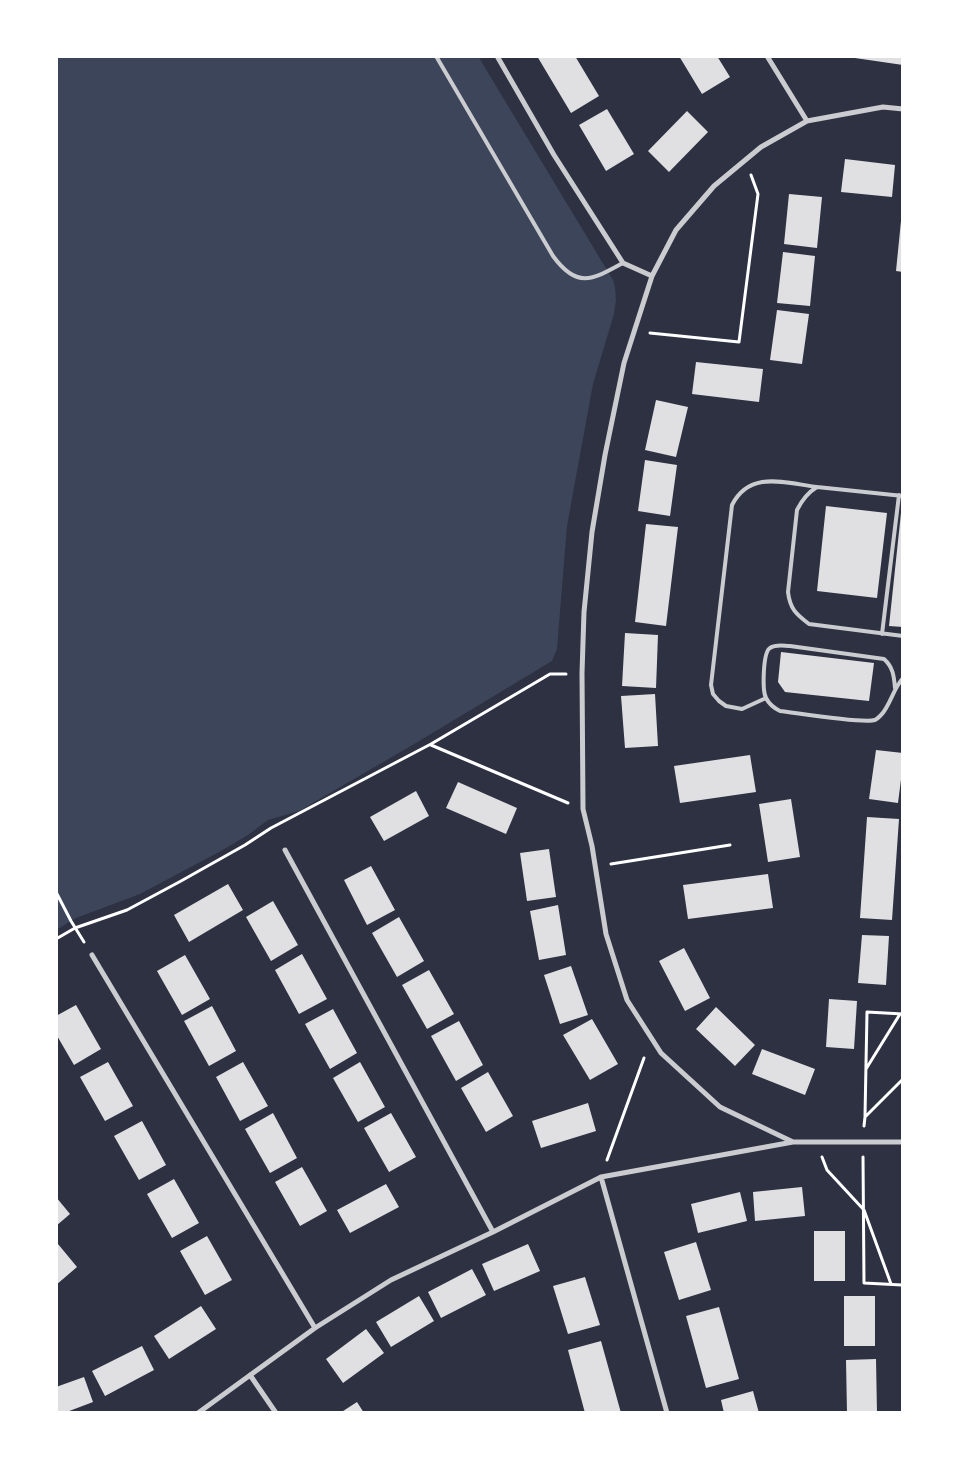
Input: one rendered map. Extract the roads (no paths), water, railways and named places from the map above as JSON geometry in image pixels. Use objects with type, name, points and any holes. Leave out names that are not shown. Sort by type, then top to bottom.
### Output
[{"type":"street","points":[[497,56],[554,155],[623,264],[652,276]]},
{"type":"street","points":[[767,56],[807,121]]},
{"type":"street","points":[[794,1142],[720,1107],[661,1054],[627,1000],[606,934],[583,809],[582,673],[584,612],[592,532],[605,455],[624,363],[652,276],[676,230],[714,186],[761,148],[807,121],[883,107],[903,109]]},
{"type":"street","points":[[285,850],[493,1232]]},
{"type":"street","points":[[92,955],[316,1328]]},
{"type":"street","points":[[198,1413],[316,1328],[391,1280],[493,1232],[601,1177],[794,1142],[903,1142]]},
{"type":"street","points":[[601,1177],[666,1413]]},
{"type":"street","points":[[250,1375],[276,1413]]},
{"type":"lane","points":[[436,56],[553,256],[562,268],[582,279],[592,279],[623,264]]},
{"type":"lane","points":[[766,698],[742,709],[726,706],[713,694],[712,685],[732,505],[740,492],[760,481],[771,481],[901,495],[882,634]]},
{"type":"lane","points":[[816,487],[808,493],[796,510],[788,592],[790,604],[798,615],[809,624],[903,636]]},
{"type":"lane","points":[[895,688],[894,675],[890,664],[884,659],[778,646],[770,648],[767,652],[764,682],[766,698],[774,708],[780,710],[865,721],[874,720],[882,715],[895,688],[903,678]]}]
